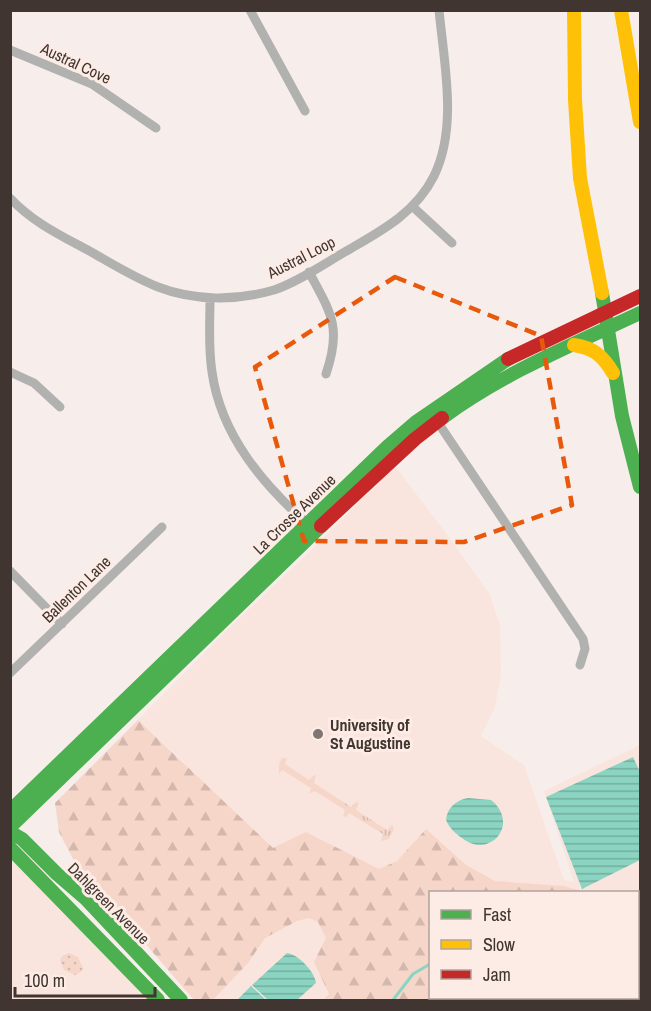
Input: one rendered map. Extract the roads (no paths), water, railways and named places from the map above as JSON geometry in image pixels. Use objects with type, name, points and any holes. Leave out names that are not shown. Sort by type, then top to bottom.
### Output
[{"type":"main road","points":[[574,10],[575,100],[580,178],[606,313],[622,416],[640,487]]},
{"type":"main road","points":[[621,10],[640,122]]},
{"type":"main road","name":"La Crosse Avenue","points":[[10,827],[311,527],[387,447],[440,404],[503,361],[640,296]]},
{"type":"main road","name":"La Crosse Avenue","points":[[10,811],[311,527],[437,421],[509,375],[640,313]]},
{"type":"main road","points":[[574,345],[588,347],[604,358],[617,380]]},
{"type":"main road","name":"Dahlgreen Avenue","points":[[10,832],[22,839],[86,899],[181,1000]]},
{"type":"main road","name":"Dahlgreen Avenue","points":[[10,848],[158,1000]]},
{"type":"street","points":[[250,10],[305,111]]},
{"type":"street","name":"Austral Loop","points":[[10,198],[41,224],[142,280],[175,292],[210,298],[234,297],[274,289],[387,228],[412,206],[434,177],[446,138],[448,113],[439,10]]},
{"type":"street","name":"Austral Cove","points":[[10,50],[92,84],[156,128]]},
{"type":"street","points":[[412,206],[452,243]]},
{"type":"street","points":[[309,272],[333,321],[334,347],[326,374]]},
{"type":"street","points":[[210,298],[212,371],[217,398],[226,422],[241,450],[257,471],[311,527]]},
{"type":"street","points":[[10,372],[34,383],[60,407]]},
{"type":"street","points":[[437,421],[583,639],[585,649],[580,665]]},
{"type":"street","name":"Ballenton Lane","points":[[10,673],[162,527]]},
{"type":"street","points":[[10,571],[62,624]]},
{"type":"waterway","points":[[393,1000],[413,974],[429,965]]},
{"type":"place","name":"University of St Augustine","points":[[318,734]]}]
